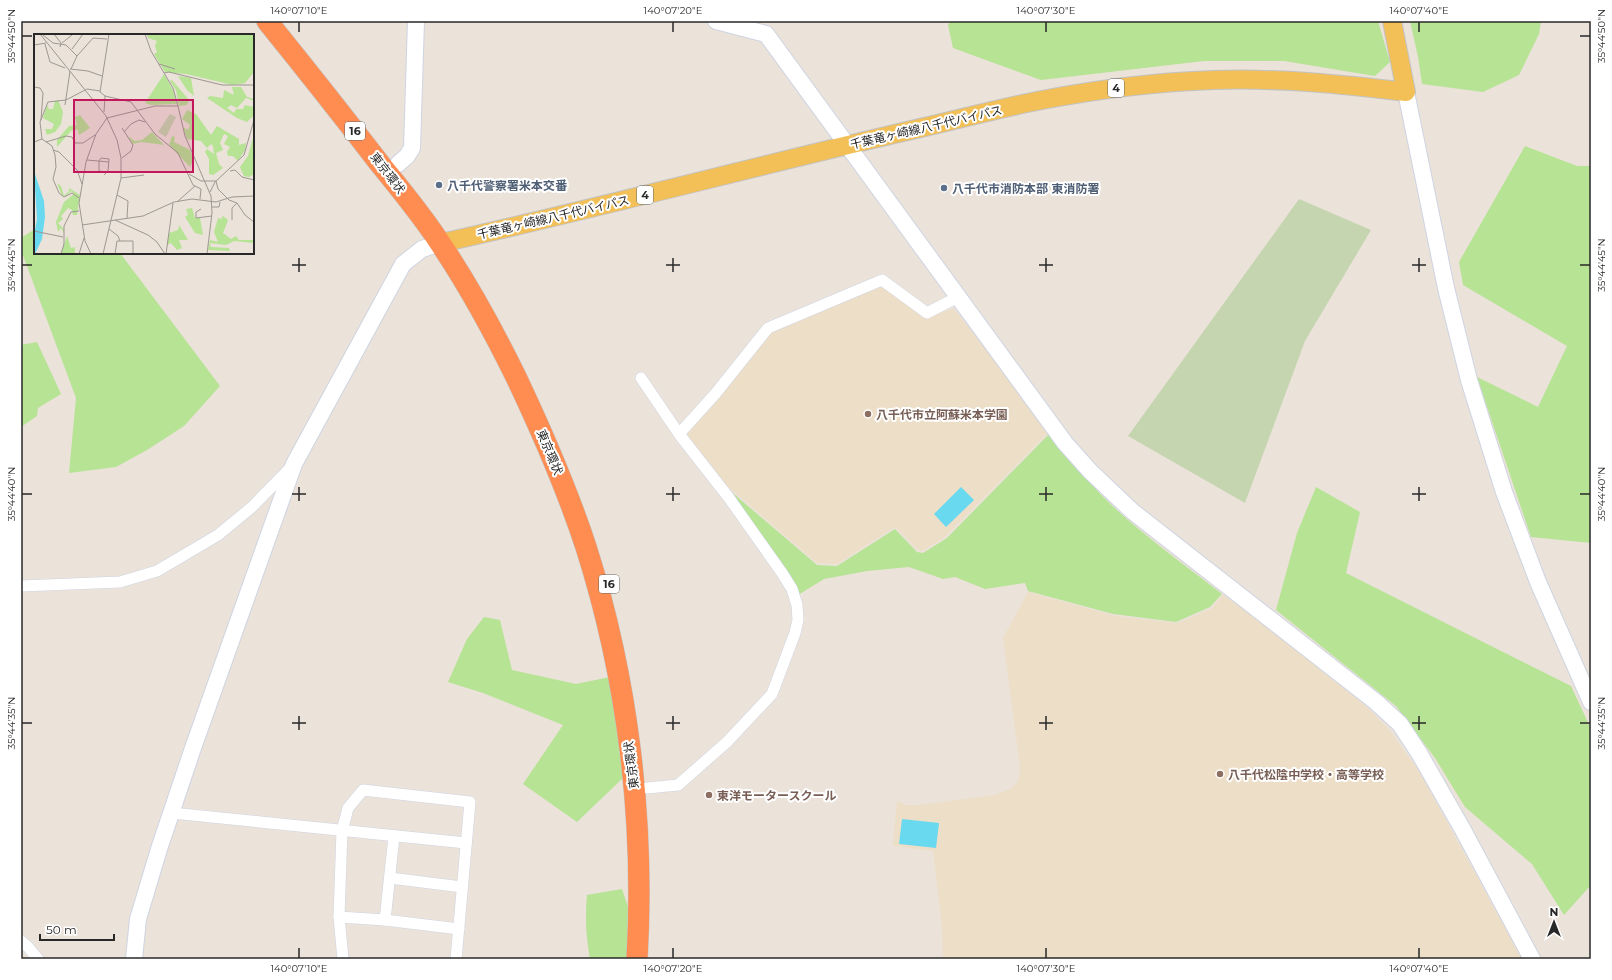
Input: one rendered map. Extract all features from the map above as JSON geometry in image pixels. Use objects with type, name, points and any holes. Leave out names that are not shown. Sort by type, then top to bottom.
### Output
[{"type":"highway","name":"東京環状","points":[[267,21],[373,154],[447,242],[533,413],[555,462],[586,548],[596,584],[611,644],[625,716],[634,793],[639,872],[637,959]]},
{"type":"highway","name":"東京環状","points":[[283,21],[398,164],[447,242],[498,312],[518,350],[556,432],[588,511],[614,603],[637,709],[647,788],[651,861],[651,959]]},
{"type":"main road","points":[[1392,21],[1406,92]]},
{"type":"main road","name":"千葉竜ヶ崎線八千代バイパス","points":[[447,242],[848,145],[1041,100],[1098,90],[1213,80],[1293,80],[1406,92]]},
{"type":"street","points":[[398,164],[407,156],[412,148],[416,21]]},
{"type":"street","points":[[716,21],[766,34],[1065,443],[1090,471],[1132,511],[1376,702],[1400,724],[1419,753],[1464,830],[1532,959]]},
{"type":"street","points":[[1406,92],[1446,288],[1469,380],[1504,492],[1538,582],[1591,702]]},
{"type":"street","points":[[134,959],[138,919],[172,813],[294,464],[404,264],[422,249],[447,242]]},
{"type":"street","points":[[679,434],[716,393],[768,328],[882,280],[927,313],[958,297]]},
{"type":"street","points":[[641,378],[679,434],[729,498],[782,573],[792,589],[797,605],[798,620],[796,633],[772,694],[727,742],[678,785],[647,788]]},
{"type":"street","points":[[21,586],[120,582],[157,571],[218,535],[252,507],[294,464]]},
{"type":"street","points":[[343,959],[339,917],[342,831],[348,808],[363,790],[470,802],[456,959]]},
{"type":"street","points":[[172,813],[466,843]]},
{"type":"street","points":[[385,920],[394,836]]},
{"type":"street","points":[[390,878],[462,887]]},
{"type":"street","points":[[339,917],[385,920],[459,929]]},
{"type":"street","points":[[21,941],[38,959]]},
{"type":"shaded area","name":"八千代市立阿蘇米本学園","points":[[882,285],[933,314],[954,309],[1007,376],[1048,433],[945,537],[922,551],[918,550],[895,527],[837,564],[817,563],[720,480],[686,437],[686,432],[768,333]]},
{"type":"shaded area","name":"八千代松陰中学校・高等学校","points":[[1028,592],[1115,616],[1177,623],[1211,609],[1223,595],[1263,624],[1368,708],[1389,730],[1419,771],[1522,959],[943,959],[942,927],[933,851],[893,846],[897,801],[906,805],[920,805],[995,795],[1010,789],[1017,783],[1020,767],[1003,638]]},
{"type":"green space","points":[[951,21],[1378,21],[1390,62],[1375,76],[1284,61],[1204,61],[1041,80],[953,48],[948,25]]},
{"type":"green space","points":[[1410,21],[1541,21],[1539,34],[1519,75],[1483,92],[1422,84]]},
{"type":"green space","points":[[1525,146],[1577,166],[1591,166],[1591,543],[1531,537],[1477,377],[1538,407],[1567,346],[1463,285],[1459,262]]},
{"type":"green space","points":[[1299,199],[1371,230],[1305,341],[1245,503],[1128,436]]},
{"type":"green space","points":[[34,230],[34,254],[121,254],[220,386],[184,426],[147,450],[116,467],[69,473],[76,398],[21,250],[21,238]]},
{"type":"green space","points":[[37,342],[61,394],[38,408],[37,416],[21,427],[21,345]]},
{"type":"green space","points":[[1049,434],[1086,479],[1106,500],[1151,539],[1222,594],[1210,607],[1176,622],[1113,614],[1028,591],[1025,583],[985,589],[955,577],[943,579],[909,567],[867,571],[824,579],[798,595],[728,489],[817,565],[837,566],[895,529],[917,552],[923,553],[947,538]]},
{"type":"green space","points":[[1316,487],[1360,512],[1346,573],[1571,686],[1591,729],[1591,885],[1564,915],[1532,864],[1465,807],[1435,758],[1396,706],[1276,610],[1297,533]]},
{"type":"green space","points":[[484,617],[500,620],[512,670],[576,684],[610,677],[623,778],[577,822],[523,784],[563,725],[483,693],[448,682],[467,639]]},
{"type":"green space","points":[[622,889],[628,907],[627,959],[590,959],[586,927],[587,895]]},
{"type":"water","points":[[961,487],[974,500],[946,527],[934,514]]},
{"type":"water","points":[[902,819],[939,823],[936,848],[899,844]]},
{"type":"place","name":"八千代警察署米本交番","points":[[439,185]]},
{"type":"place","name":"八千代市消防本部 東消防署","points":[[944,188]]},
{"type":"place","name":"八千代市立阿蘇米本学園","points":[[868,414]]},
{"type":"place","name":"八千代松陰中学校・高等学校","points":[[1220,774]]},
{"type":"place","name":"東洋モータースクール","points":[[709,795]]}]
